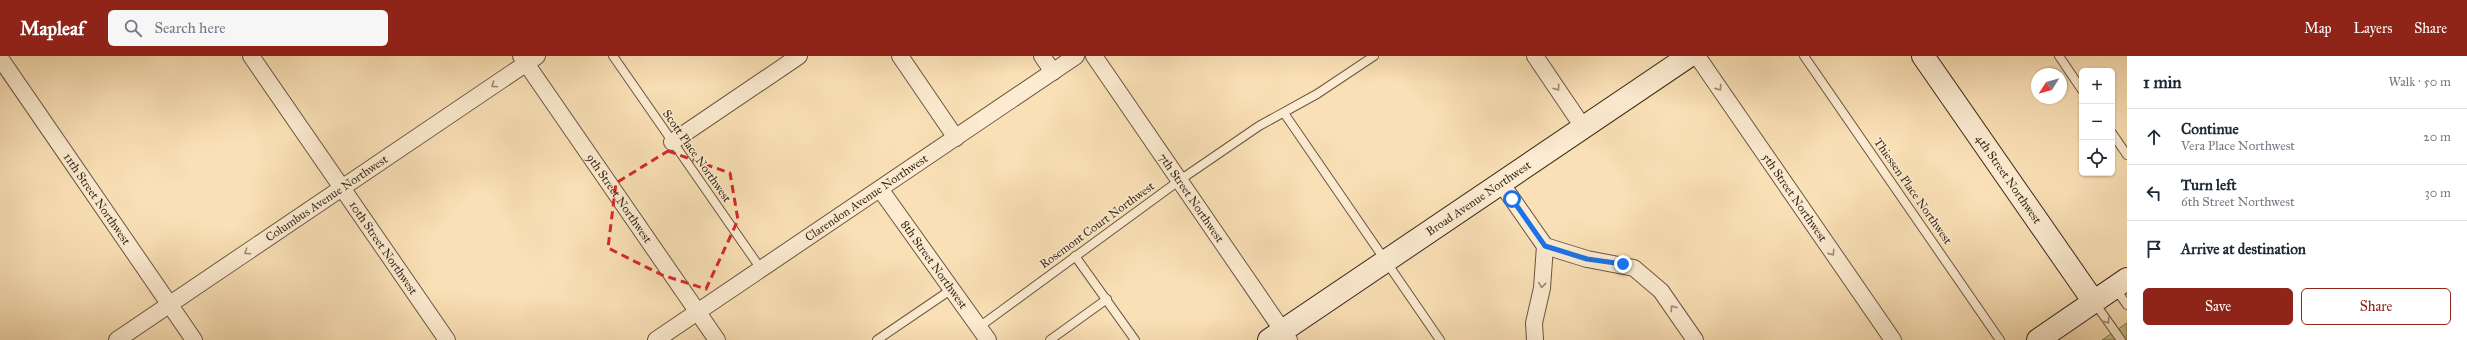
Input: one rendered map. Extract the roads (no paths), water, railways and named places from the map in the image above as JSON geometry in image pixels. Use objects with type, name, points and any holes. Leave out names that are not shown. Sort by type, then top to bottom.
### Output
[{"type":"street","name":"10th Street Northwest","points":[[251,56],[447,340]]},
{"type":"street","points":[[672,142],[799,56]]},
{"type":"street","points":[[900,56],[956,138]]},
{"type":"street","points":[[1042,56],[1053,72]]},
{"type":"street","name":"Clarendon Avenue Northwest","points":[[656,340],[1076,56]]},
{"type":"street","name":"7th Street Northwest","points":[[1094,56],[1180,180],[1280,337]]},
{"type":"street","points":[[1535,56],[1583,127]]},
{"type":"street","name":"Broad Avenue Northwest","points":[[1280,337],[1386,260],[1689,56]]},
{"type":"street","name":"5th Street Northwest","points":[[1697,56],[1893,340]]},
{"type":"street","name":"4th Street Northwest","points":[[1923,56],[2094,302]]},
{"type":"street","name":"11th Street Northwest","points":[[0,58],[194,340]]},
{"type":"street","name":"Columbus Avenue Northwest","points":[[117,340],[343,188],[528,58]]},
{"type":"street","name":"9th Street Northwest","points":[[528,58],[717,340]]},
{"type":"street","points":[[1501,183],[1545,246],[1587,259],[1634,268],[1661,291],[1695,340]]},
{"type":"street","name":"8th Street Northwest","points":[[880,189],[984,334]]},
{"type":"street","points":[[1534,340],[1534,323],[1542,288],[1545,246]]},
{"type":"street","points":[[2038,340],[2121,283]]},
{"type":"lane","name":"Scott Place Northwest","points":[[613,56],[761,269]]},
{"type":"lane","name":"Rosemont Court Northwest","points":[[984,334],[1075,256],[1180,180],[1259,126],[1316,94],[1374,56]]},
{"type":"lane","name":"Thiessen Place Northwest","points":[[1804,56],[2000,340]]},
{"type":"lane","points":[[2059,56],[2079,86]]},
{"type":"lane","points":[[1284,112],[1440,340]]},
{"type":"lane","points":[[2115,138],[2127,155]]},
{"type":"lane","points":[[1075,256],[1135,340]]},
{"type":"lane","points":[[2121,283],[2127,305]]},
{"type":"lane","points":[[877,340],[952,289]]},
{"type":"lane","points":[[1050,340],[1107,299]]},
{"type":"lane","points":[[2094,302],[2121,340]]}]
